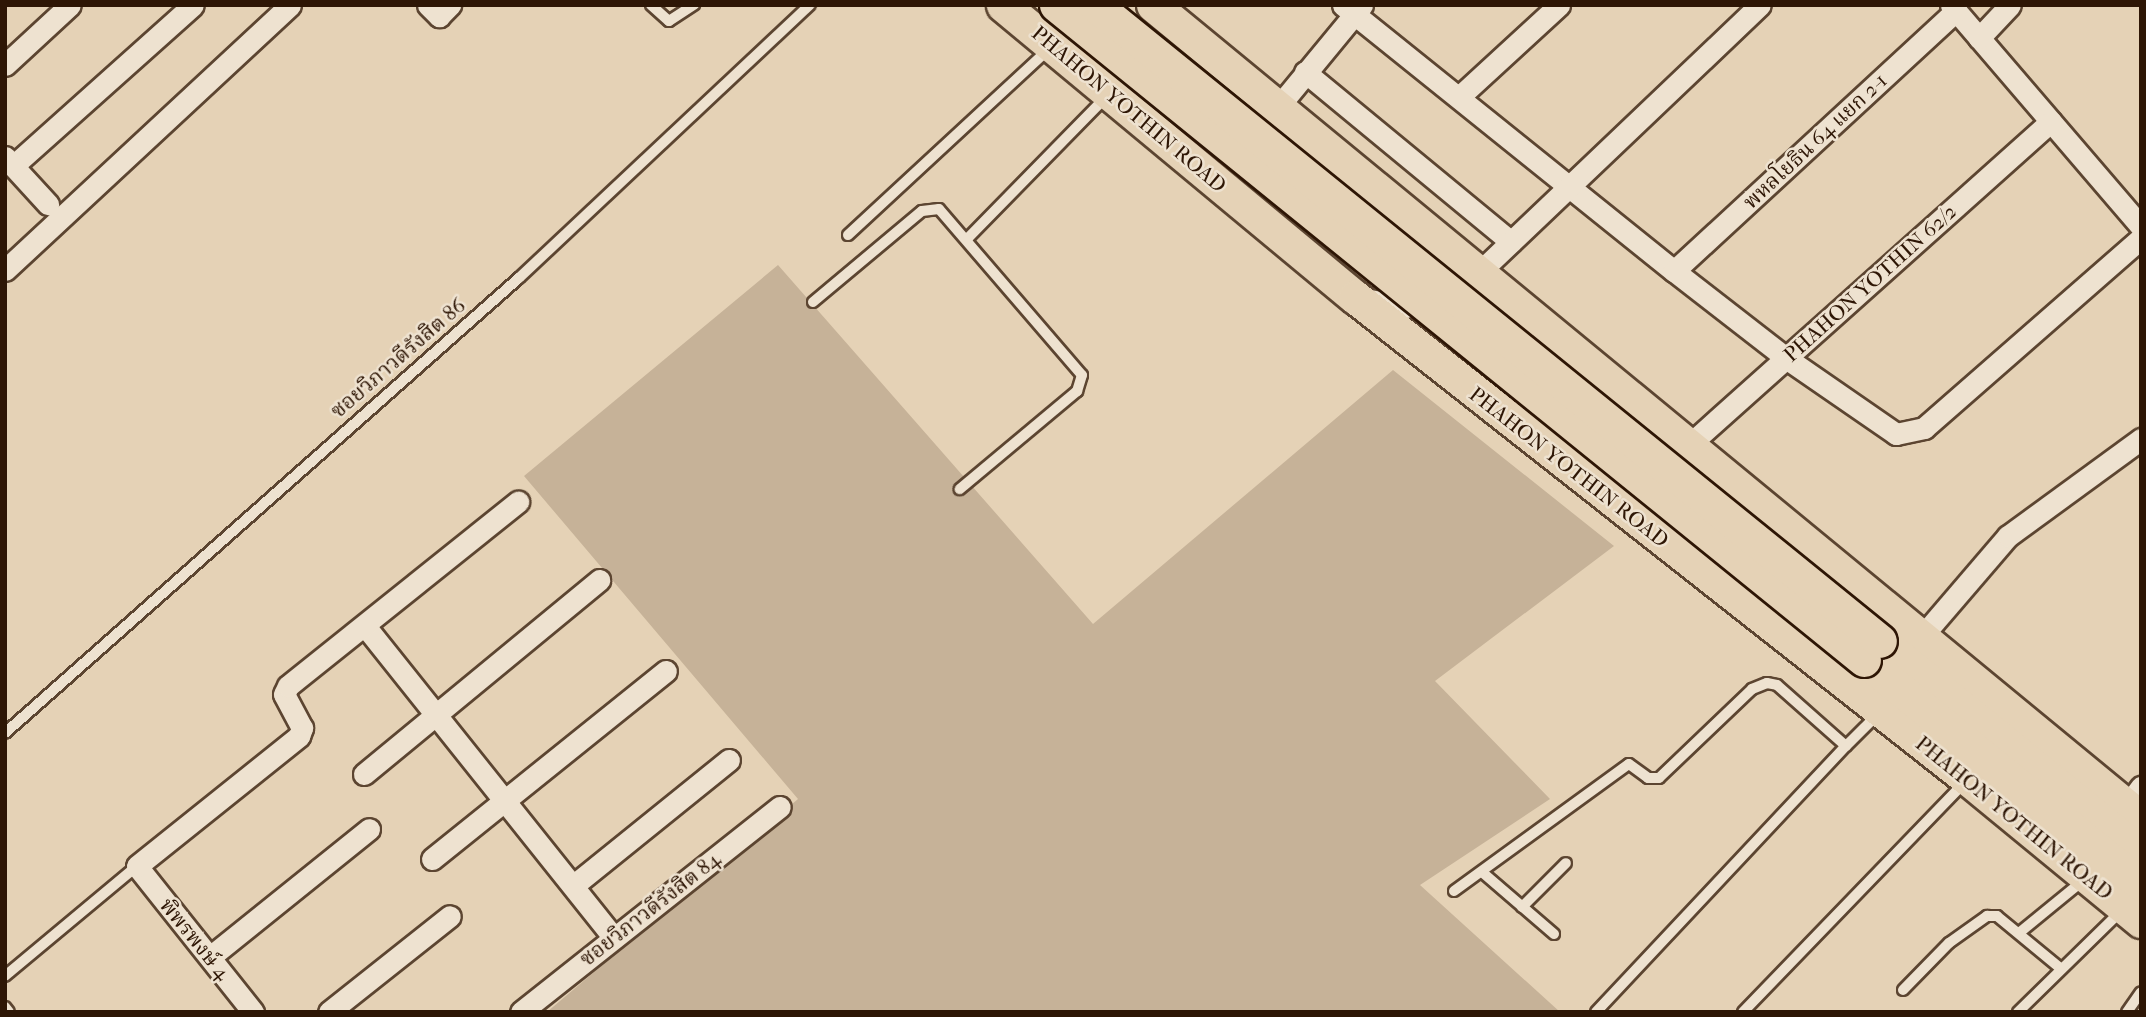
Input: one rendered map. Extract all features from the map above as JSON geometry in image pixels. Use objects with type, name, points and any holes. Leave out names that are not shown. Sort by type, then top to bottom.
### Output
[{"type":"main road","name":"PHAHON YOTHIN ROAD","points":[[1003,5],[1355,297],[1578,476],[1968,779],[2088,877],[2135,904]]},
{"type":"main road","name":"PHAHON YOTHIN ROAD","points":[[1056,5],[1872,651],[2141,852]]},
{"type":"main road","name":"PHAHON YOTHIN ROAD","points":[[1095,5],[1872,651],[2135,904]]},
{"type":"main road","points":[[1153,5],[1482,272],[1636,402],[2136,804]]},
{"type":"main road","points":[[1261,218],[1327,261],[1354,263],[1377,250],[1392,230],[1388,214],[1328,149]]},
{"type":"main road","points":[[1578,476],[1520,415],[1515,387],[1522,373],[1541,361],[1566,361],[1636,402]]},
{"type":"street","points":[[5,65],[70,5]]},
{"type":"street","points":[[48,204],[9,162],[193,5]]},
{"type":"street","points":[[5,270],[290,5]]},
{"type":"street","points":[[428,5],[439,16],[450,5]]},
{"type":"street","points":[[1459,97],[1559,5]]},
{"type":"street","points":[[1355,297],[1405,307],[1450,295],[1482,272],[1760,5]]},
{"type":"street","points":[[1979,38],[2010,5]]},
{"type":"street","points":[[1278,107],[1353,8],[1568,187],[1674,271],[1786,358],[1896,434],[1916,432],[2141,238]]},
{"type":"street","points":[[1953,8],[2141,227]]},
{"type":"street","name":"พหลโยธิน 64 แยก 2-1","points":[[1674,271],[1953,8]]},
{"type":"street","points":[[1305,72],[1511,242]]},
{"type":"street","name":"PHAHON YOTHIN 62/2","points":[[1690,444],[2051,121]]},
{"type":"street","points":[[1923,635],[2008,536],[2141,439]]},
{"type":"street","points":[[137,866],[299,736],[302,728],[284,694],[288,686],[518,502]]},
{"type":"street","points":[[364,774],[598,580]]},
{"type":"street","points":[[365,626],[614,938]]},
{"type":"street","points":[[432,859],[666,671]]},
{"type":"street","points":[[574,885],[729,760]]},
{"type":"street","name":"ซอยวิภาวดีรังสิต 84","points":[[521,1012],[780,807]]},
{"type":"street","points":[[210,957],[369,829]]},
{"type":"street","name":"พิพรพงษ์ 4","points":[[137,866],[253,1012]]},
{"type":"street","points":[[329,1012],[450,916]]},
{"type":"lane","points":[[651,5],[669,21],[694,5]]},
{"type":"lane","name":"ซอยวิภาวดีรังสิต 86","points":[[5,733],[520,278],[810,5]]},
{"type":"lane","points":[[848,235],[1052,46]]},
{"type":"lane","points":[[967,240],[1109,94]]},
{"type":"lane","points":[[814,302],[928,208],[939,209],[1082,375],[1077,391],[960,489]]},
{"type":"lane","points":[[1454,891],[1629,764],[1648,778],[1658,778],[1752,689],[1767,683],[1777,685],[1846,746]]},
{"type":"lane","points":[[1596,1012],[1879,712]]},
{"type":"lane","points":[[1743,1012],[1968,779]]},
{"type":"lane","points":[[1522,906],[1566,863]]},
{"type":"lane","points":[[5,976],[137,866]]},
{"type":"lane","points":[[1482,872],[1554,934]]},
{"type":"lane","points":[[2019,933],[2088,877]]},
{"type":"lane","points":[[2018,1012],[2060,968],[2135,904]]},
{"type":"lane","points":[[1903,990],[1977,920],[1997,916],[2060,968]]},
{"type":"lane","points":[[2127,1012],[2141,992]]},
{"type":"lane","points":[[5,1007],[9,1012]]},
{"type":"shaded area","points":[[778,265],[1093,624],[1393,370],[1614,546],[1435,681],[1550,799],[1420,885],[1560,1012],[547,1012],[798,799],[524,476]]}]
